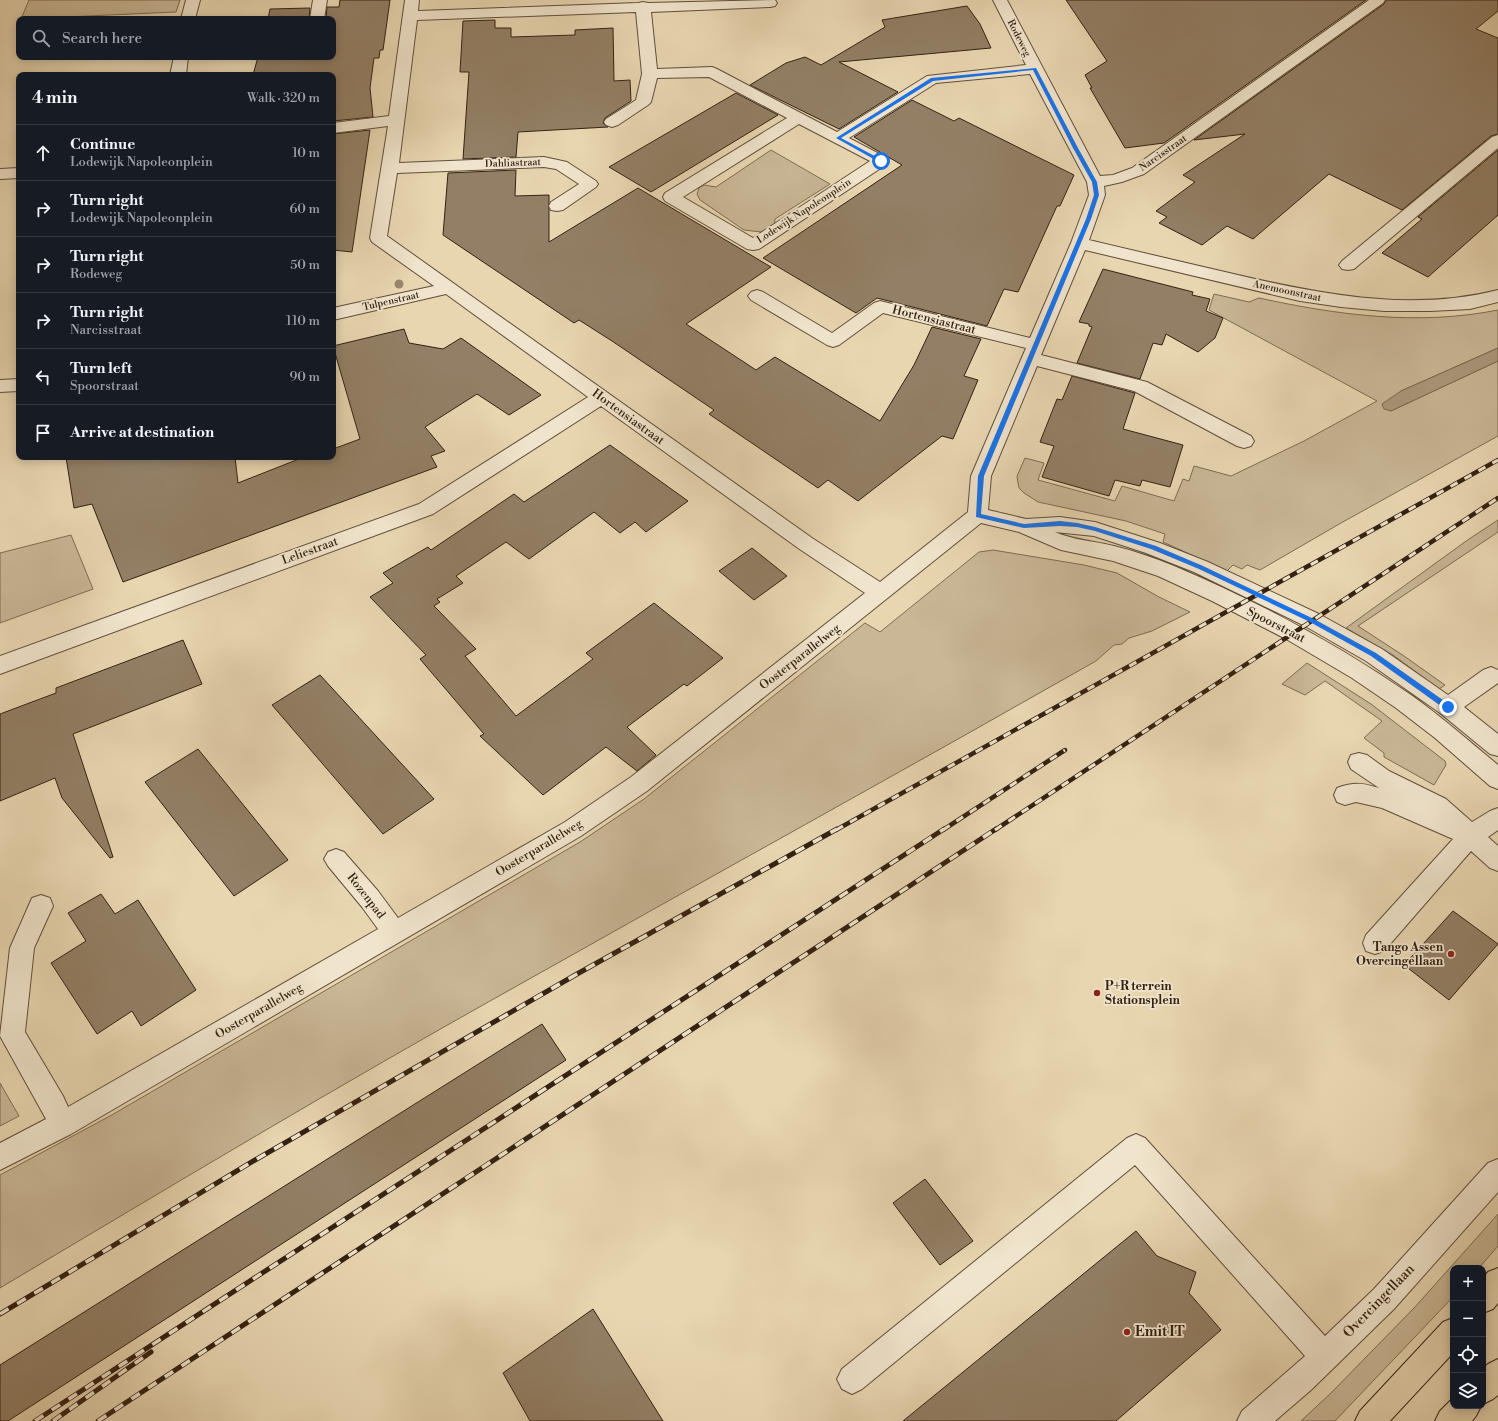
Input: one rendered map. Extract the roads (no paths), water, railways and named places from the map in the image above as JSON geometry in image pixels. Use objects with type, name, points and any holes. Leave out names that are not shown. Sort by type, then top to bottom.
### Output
[{"type":"main road","points":[[1486,1296],[1498,1282]]},
{"type":"main road","points":[[1370,1421],[1450,1335]]},
{"type":"main road","points":[[1486,1386],[1498,1374]]},
{"type":"main road","points":[[1450,1421],[1463,1409]]},
{"type":"street","points":[[189,16],[193,0]]},
{"type":"street","points":[[317,16],[320,0]]},
{"type":"street","points":[[390,168],[395,120],[412,0]]},
{"type":"street","name":"Rodeweg","points":[[1000,0],[1095,182]]},
{"type":"street","name":"Narcisstraat","points":[[1095,182],[1116,179],[1138,171],[1378,0]]},
{"type":"street","points":[[410,16],[770,2]]},
{"type":"street","points":[[612,122],[643,102],[650,74],[643,6]]},
{"type":"street","points":[[178,72],[180,60]]},
{"type":"street","points":[[838,138],[932,79],[1035,69]]},
{"type":"street","name":"Lodewijk Napoleonplein","points":[[650,74],[712,72],[881,161],[753,246],[671,197],[798,118]]},
{"type":"street","points":[[336,128],[395,120]]},
{"type":"street","points":[[1348,266],[1498,140]]},
{"type":"street","name":"Dahliastraat","points":[[390,168],[544,162],[561,165],[590,184],[557,206]]},
{"type":"street","name":"Hortensiastraat","points":[[390,168],[378,238],[805,543],[880,593]]},
{"type":"street","points":[[0,174],[16,173]]},
{"type":"street","points":[[978,515],[981,476],[1079,243],[1097,195],[1095,182]]},
{"type":"street","name":"Anemoonstraat","points":[[1079,243],[1300,295],[1341,301],[1384,305],[1430,305],[1470,303],[1498,296]]},
{"type":"street","name":"Tulpenstraat","points":[[336,313],[448,288]]},
{"type":"street","name":"Hortensiastraat","points":[[757,296],[833,341],[880,307],[1033,352]]},
{"type":"street","points":[[1033,352],[1140,386],[1244,441]]},
{"type":"street","points":[[0,386],[16,385]]},
{"type":"street","name":"Leliestraat","points":[[0,665],[426,509],[601,397]]},
{"type":"street","name":"Spoorstraat","points":[[978,515],[1024,526],[1061,543],[1114,554],[1165,571],[1219,595],[1293,633],[1360,672],[1404,702],[1443,732],[1498,779]]},
{"type":"street","name":"Oosterparallelweg","points":[[0,1157],[62,1125],[395,933],[573,829],[607,807],[639,784],[978,515]]},
{"type":"street","name":"Spoorstraat","points":[[1024,526],[1060,524],[1095,529],[1153,548],[1194,564],[1312,620],[1374,655],[1448,707],[1498,747]]},
{"type":"street","points":[[1448,707],[1491,676]]},
{"type":"street","points":[[1359,762],[1381,778],[1438,806],[1498,861]]},
{"type":"street","points":[[1345,795],[1356,792],[1406,807],[1471,836]]},
{"type":"street","points":[[1375,943],[1471,836],[1498,818]]},
{"type":"street","name":"Rozenpad","points":[[336,859],[370,899],[395,933]]},
{"type":"street","points":[[41,906],[22,948],[12,1034],[54,1105],[62,1125]]},
{"type":"street","points":[[852,1379],[1136,1147],[1325,1357]]},
{"type":"street","name":"Overcingellaan","points":[[1252,1421],[1301,1380],[1384,1299],[1498,1172]]},
{"type":"railway","points":[[836,830],[1498,460]]},
{"type":"railway","points":[[995,830],[1498,498]]},
{"type":"railway","points":[[943,830],[1065,750]]},
{"type":"railway","points":[[0,1314],[255,1160],[577,974],[837,829]]},
{"type":"railway","points":[[35,1421],[944,829]]},
{"type":"railway","points":[[98,1421],[996,829]]},
{"type":"railway","points":[[53,1421],[151,1352]]},
{"type":"place","name":"Tango Assen Overcingellaan","points":[[1451,954]]},
{"type":"place","name":"P+R terrein Stationsplein","points":[[1097,993]]},
{"type":"place","name":"Emit IT","points":[[1127,1332]]}]
